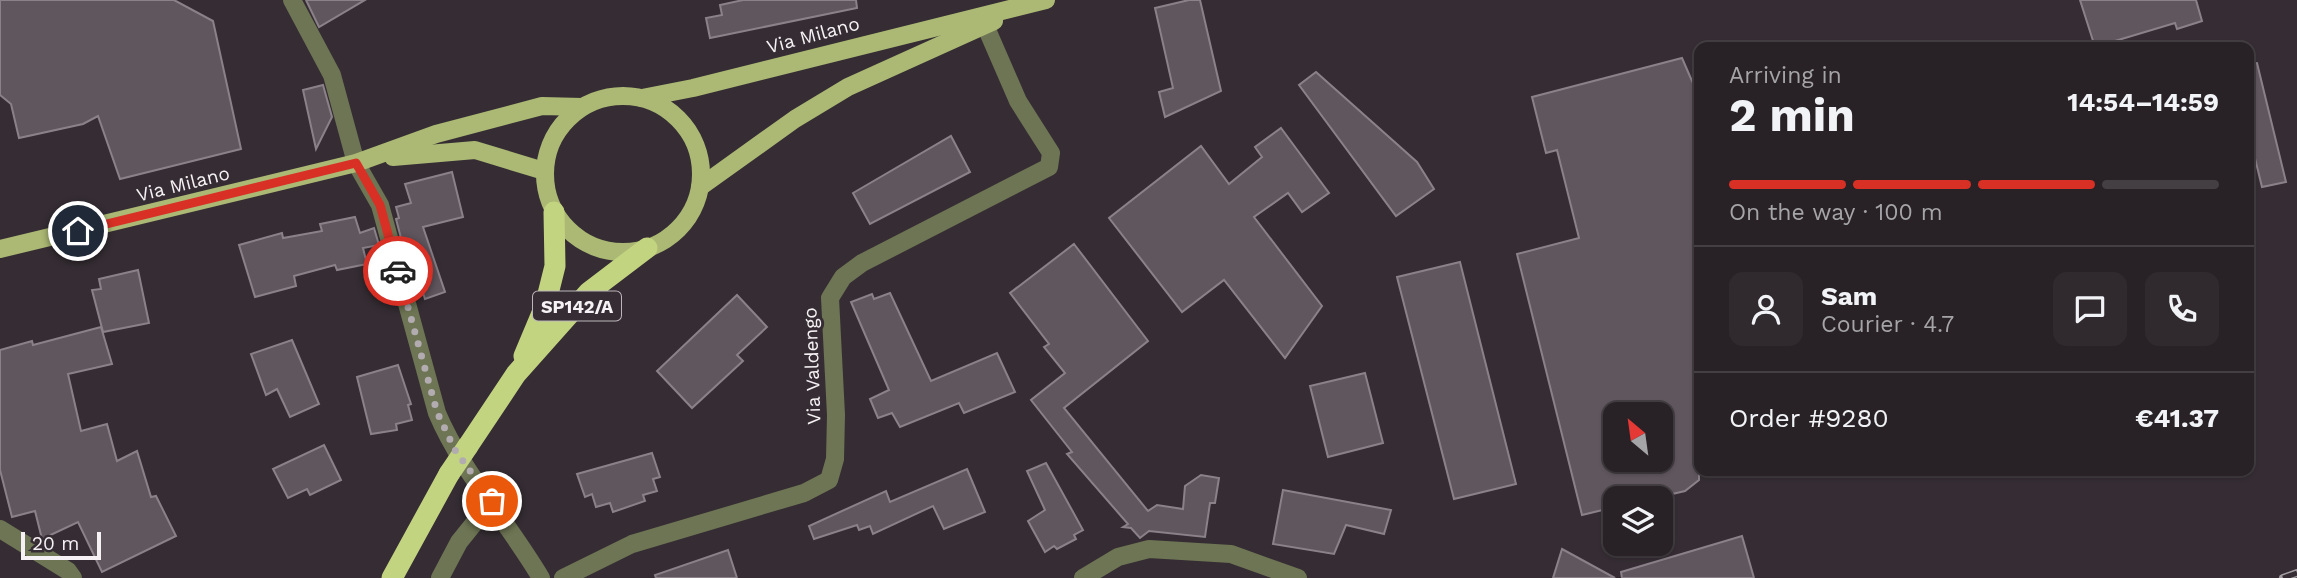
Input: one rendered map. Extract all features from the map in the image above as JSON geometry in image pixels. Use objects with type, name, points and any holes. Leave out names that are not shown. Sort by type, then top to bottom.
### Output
[{"type":"highway","name":"SP142/A","points":[[516,374],[545,306],[555,266],[554,212]]},
{"type":"highway","name":"SP142/A","points":[[392,578],[449,474],[516,374],[589,292],[647,248]]},
{"type":"main road","name":"Via Milano","points":[[700,187],[795,119],[848,87],[1041,1]]},
{"type":"main road","name":"Via Milano","points":[[642,98],[693,88],[1041,1]]},
{"type":"main road","points":[[621,96],[642,98],[672,114],[694,141],[700,163],[700,187],[694,207],[682,225],[666,239],[647,248],[620,252],[594,247],[571,233],[554,212],[546,192],[544,171],[555,134],[582,107],[601,99],[621,96]]},
{"type":"main road","name":"Via Milano","points":[[0,249],[375,158],[436,134],[542,106],[582,107]]},
{"type":"main road","name":"Via Milano","points":[[375,158],[475,150],[544,171]]},
{"type":"street","points":[[292,0],[332,75],[356,163],[380,205],[437,412],[455,450],[492,501],[541,578]]},
{"type":"street","name":"Via Valdengo","points":[[563,578],[632,544],[804,493],[829,480],[835,459],[836,415],[830,298],[843,277],[862,263],[1049,167],[1051,153],[1018,101],[985,25]]},
{"type":"street","points":[[440,578],[459,542],[492,501]]},
{"type":"street","points":[[0,529],[68,571],[73,578]]},
{"type":"street","points":[[1083,578],[1118,556],[1149,549],[1231,554],[1298,578]]},
{"type":"building","points":[[0,0],[174,0],[213,21],[241,149],[120,179],[98,116],[83,124],[19,138],[11,104],[0,95]]},
{"type":"building","points":[[306,0],[365,0],[319,27]]},
{"type":"building","points":[[743,0],[856,0],[857,8],[710,38],[706,18],[722,15],[720,5]]},
{"type":"building","points":[[1200,0],[1221,91],[1165,117],[1159,92],[1173,88],[1155,8]]},
{"type":"building","points":[[2080,0],[2196,0],[2202,21],[2177,29],[2175,23],[2112,42],[2093,42]]},
{"type":"building","points":[[1682,58],[1694,86],[1694,476],[1699,476],[1699,480],[1685,491],[1673,494],[1673,486],[1603,486],[1603,510],[1582,515],[1517,254],[1579,238],[1557,150],[1546,153],[1532,97]]},
{"type":"building","points":[[2254,63],[2257,63],[2286,182],[2262,187],[2254,154]]},
{"type":"building","points":[[1316,72],[1417,162],[1434,189],[1396,216],[1299,85]]},
{"type":"building","points":[[323,85],[332,117],[316,149],[303,90]]},
{"type":"building","points":[[1281,128],[1329,193],[1302,212],[1288,193],[1254,217],[1322,306],[1285,358],[1224,280],[1182,312],[1109,218],[1201,146],[1229,184],[1262,157],[1255,147]]},
{"type":"building","points":[[951,136],[970,172],[870,224],[853,193]]},
{"type":"building","points":[[452,172],[463,217],[423,227],[445,292],[425,299],[406,241],[402,242],[396,207],[411,203],[405,184]]},
{"type":"building","points":[[355,217],[360,233],[374,228],[379,245],[363,248],[367,264],[337,270],[335,265],[294,276],[296,286],[255,297],[239,245],[282,233],[283,238],[322,231],[320,224]]},
{"type":"building","points":[[1074,244],[1148,341],[1064,408],[1148,511],[1157,505],[1183,509],[1185,486],[1201,475],[1219,478],[1215,503],[1210,503],[1205,537],[1149,531],[1140,538],[1131,528],[1123,527],[1128,524],[1067,454],[1072,452],[1031,400],[1065,373],[1044,347],[1049,344],[1010,293]]},
{"type":"building","points":[[1460,262],[1516,484],[1454,499],[1397,277]]},
{"type":"building","points":[[138,270],[149,323],[103,332],[92,290],[101,289],[99,279]]},
{"type":"building","points":[[890,293],[931,381],[997,353],[1015,392],[964,413],[959,403],[900,427],[892,413],[878,418],[870,399],[889,390],[851,302],[872,294],[874,299]]},
{"type":"building","points":[[737,295],[767,327],[737,355],[743,361],[692,408],[657,371]]},
{"type":"building","points":[[101,327],[112,364],[68,374],[81,431],[107,424],[117,461],[137,451],[151,497],[156,496],[176,536],[102,572],[78,522],[42,539],[35,511],[12,517],[0,470],[0,350],[32,341],[33,345]]},
{"type":"building","points":[[292,340],[319,404],[290,417],[277,389],[266,395],[251,354]]},
{"type":"building","points":[[398,365],[411,404],[408,405],[412,420],[396,424],[397,430],[371,434],[357,377]]},
{"type":"building","points":[[1365,373],[1383,443],[1328,457],[1310,386]]},
{"type":"building","points":[[324,445],[341,480],[310,495],[307,489],[288,498],[273,469]]},
{"type":"building","points":[[652,453],[660,477],[653,479],[657,491],[643,495],[645,501],[613,512],[610,503],[596,507],[592,494],[585,497],[577,474]]},
{"type":"building","points":[[1046,463],[1083,530],[1074,535],[1076,539],[1045,552],[1028,521],[1045,510],[1027,471]]},
{"type":"building","points":[[967,469],[985,512],[944,529],[933,506],[873,534],[870,526],[859,530],[857,525],[814,539],[809,526],[886,491],[890,502]]},
{"type":"building","points":[[1283,490],[1391,510],[1384,534],[1346,525],[1334,554],[1273,544]]},
{"type":"building","points":[[1742,536],[1754,578],[1622,578],[1621,572]]},
{"type":"building","points":[[1562,549],[1615,578],[1553,578]]},
{"type":"building","points":[[728,550],[737,578],[656,578],[655,575]]},
{"type":"railway","points":[[2283,578],[2297,573]]},
{"type":"way so far","points":[[398,271],[437,412],[448,440],[492,501]]},
{"type":"route","points":[[78,231],[356,163],[380,205],[398,271]]}]
